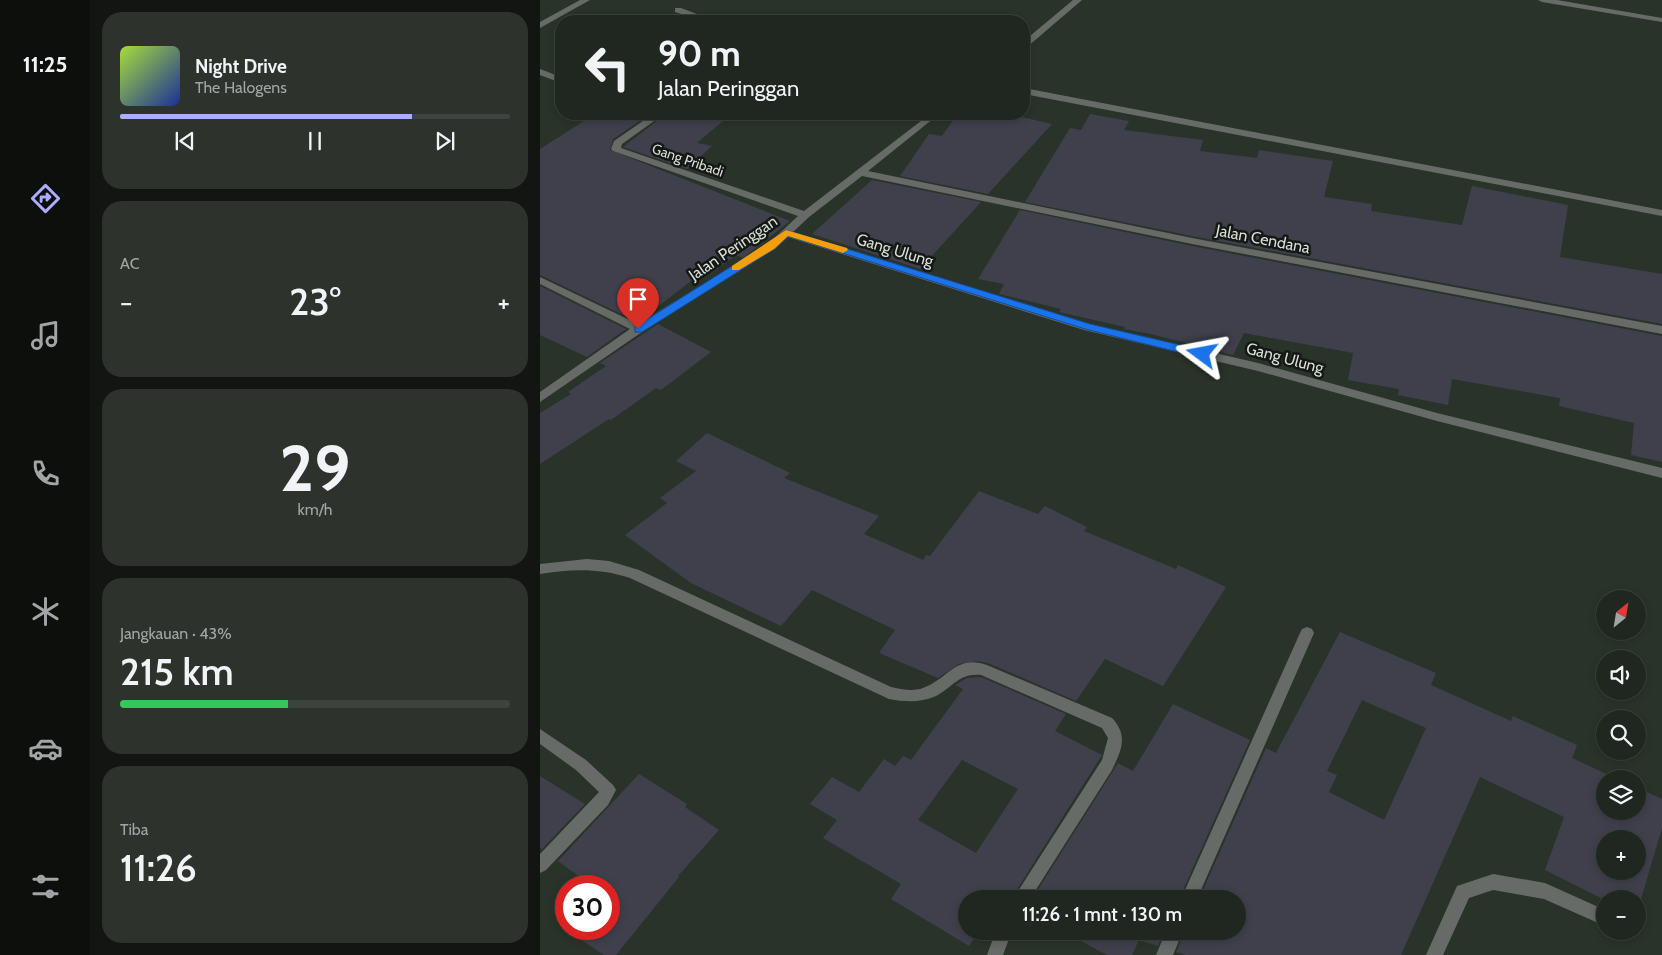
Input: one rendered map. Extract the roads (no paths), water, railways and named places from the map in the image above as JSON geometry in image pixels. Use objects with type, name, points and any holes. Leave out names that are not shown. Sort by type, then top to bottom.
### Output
[{"type":"street","points":[[559,15],[586,0]]},
{"type":"street","points":[[1030,40],[1077,0]]},
{"type":"street","points":[[1542,0],[1662,20]]},
{"type":"street","points":[[678,10],[693,15]]},
{"type":"street","points":[[540,26],[555,18]]},
{"type":"street","points":[[540,72],[555,78]]},
{"type":"street","points":[[1030,93],[1662,213]]},
{"type":"street","name":"Gang Pribadi","points":[[648,120],[617,143],[616,149],[805,215]]},
{"type":"street","name":"Jalan Peringgan","points":[[540,398],[638,329],[770,246],[805,215],[927,120]]},
{"type":"street","name":"Jalan Cendana","points":[[860,172],[1192,241],[1662,330]]},
{"type":"street","name":"Gang Ulung","points":[[786,233],[1088,327],[1258,368],[1438,417],[1662,473]]},
{"type":"street","points":[[540,280],[638,329]]},
{"type":"street","points":[[540,568],[574,563],[608,565],[634,574],[889,693],[908,696],[924,694],[963,668],[982,668],[1107,723],[1114,729],[1116,734],[1116,744],[1108,765],[1027,890]]},
{"type":"street","points":[[1193,890],[1307,633]]},
{"type":"street","points":[[540,736],[581,765],[608,790],[603,800],[540,865]]},
{"type":"street","points":[[1434,955],[1463,892],[1493,882],[1545,891],[1596,914]]},
{"type":"street","points":[[995,955],[1001,940]]},
{"type":"street","points":[[1164,955],[1171,940]]}]
